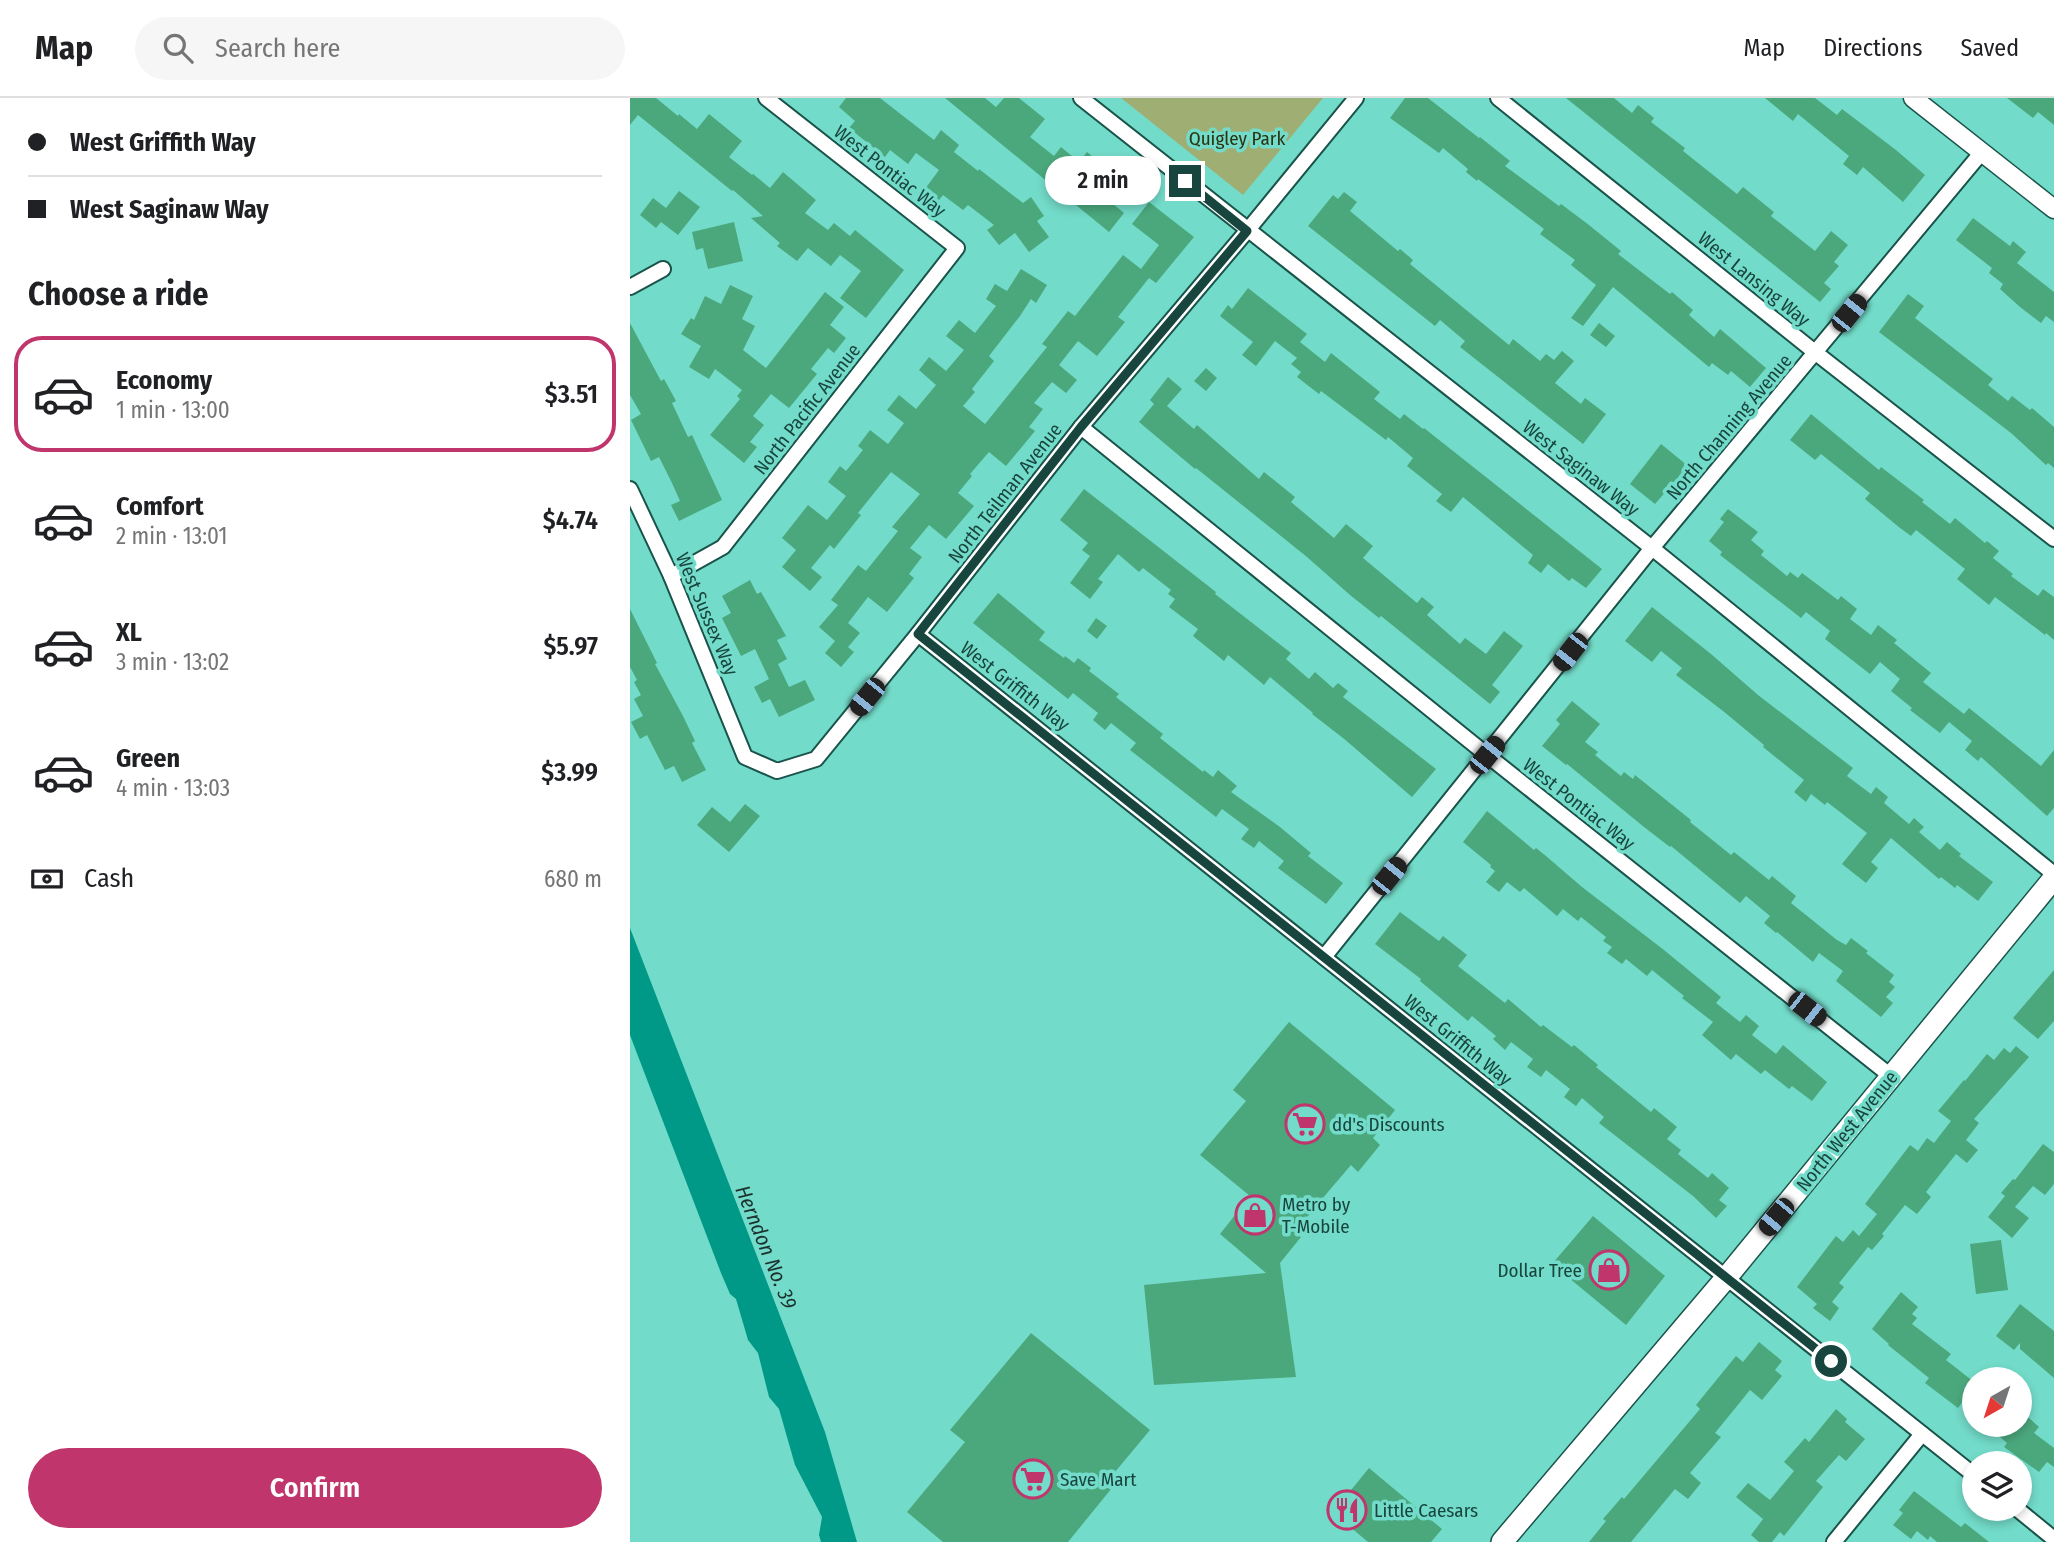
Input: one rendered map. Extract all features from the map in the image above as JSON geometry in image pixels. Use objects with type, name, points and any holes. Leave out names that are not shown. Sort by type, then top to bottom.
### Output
[{"type":"main road","name":"North West Avenue","points":[[1502,1542],[1726,1278],[2054,876]]},
{"type":"street","name":"West Pontiac Way","points":[[766,98],[957,248]]},
{"type":"street","name":"West Saginaw Way","points":[[1081,98],[1652,548],[2054,876]]},
{"type":"street","name":"North Teilman Avenue","points":[[745,757],[777,771],[816,759],[1081,427],[1356,98]]},
{"type":"street","name":"West Lansing Way","points":[[1498,98],[1816,353],[2054,539]]},
{"type":"street","points":[[1924,101],[1982,152],[2054,209]]},
{"type":"street","name":"North Channing Avenue","points":[[1324,957],[1652,548],[1982,152]]},
{"type":"street","name":"North Pacific Avenue","points":[[671,576],[723,547],[957,248]]},
{"type":"street","points":[[630,287],[663,269]]},
{"type":"street","name":"West Pontiac Way","points":[[1081,427],[1892,1077]]},
{"type":"street","name":"West Sussex Way","points":[[630,489],[671,576],[745,757]]},
{"type":"street","name":"West Griffith Way","points":[[918,634],[1962,1466]]},
{"type":"street","points":[[1834,1542],[1922,1434]]},
{"type":"street","points":[[2031,1521],[2054,1539]]},
{"type":"green space","name":"Quigley Park","points":[[1121,98],[1323,98],[1243,195]]},
{"type":"shaded area","points":[[630,928],[825,1432],[857,1542],[821,1542],[819,1535],[822,1517],[795,1465],[779,1409],[769,1397],[758,1353],[748,1340],[736,1299],[730,1294],[721,1273],[630,1035]]},
{"type":"building","points":[[630,98],[656,98],[697,129],[709,114],[742,141],[729,157],[770,188],[783,172],[816,200],[805,213],[828,230],[834,223],[850,236],[855,230],[904,270],[866,318],[840,298],[861,271],[840,255],[831,266],[808,248],[797,261],[777,246],[780,243],[751,218],[763,216],[733,190],[638,115],[630,125]]},
{"type":"building","points":[[846,98],[880,98],[934,140],[941,130],[959,145],[954,152],[978,171],[979,169],[1023,203],[1031,197],[1044,216],[1037,221],[1049,237],[1029,252],[1015,233],[999,245],[987,230],[994,225],[968,205],[963,210],[943,195],[939,200],[925,189],[939,170],[916,153],[908,164],[890,150],[885,157],[849,128],[855,121],[839,107]]},
{"type":"building","points":[[945,98],[985,98],[996,107],[1004,98],[1019,98],[1045,119],[1030,137],[1054,156],[1061,147],[1079,162],[1087,152],[1120,180],[1106,198],[1124,213],[1109,232]]},
{"type":"building","points":[[1405,98],[1428,98],[1510,161],[1505,166],[1589,225],[1621,251],[1618,254],[1670,294],[1672,292],[1693,310],[1689,315],[1714,337],[1720,329],[1766,368],[1750,387],[1731,371],[1728,375],[1712,363],[1709,367],[1613,287],[1583,326],[1571,318],[1596,285],[1571,265],[1575,260],[1540,234],[1544,229],[1478,179],[1477,181],[1466,172],[1468,169],[1443,148],[1439,153],[1390,118]]},
{"type":"building","points":[[1566,98],[1614,98],[1632,113],[1638,105],[1654,118],[1651,122],[1685,148],[1683,151],[1737,194],[1743,187],[1774,212],[1771,216],[1815,251],[1831,231],[1848,245],[1834,262],[1839,266],[1824,283],[1831,289],[1820,302]]},
{"type":"building","points":[[1765,98],[1815,98],[1837,115],[1842,109],[1925,175],[1903,202],[1863,167],[1857,175],[1843,164],[1849,156],[1798,114],[1793,121]]},
{"type":"building","points":[[2007,98],[2054,98],[2054,125],[2038,112],[2033,118]]},
{"type":"building","points":[[679,191],[700,207],[678,235],[661,222],[656,228],[640,215],[653,198],[666,208]]},
{"type":"building","points":[[1344,192],[1357,202],[1350,211],[1398,251],[1400,249],[1413,260],[1410,264],[1509,345],[1513,339],[1540,361],[1546,354],[1554,360],[1562,351],[1574,361],[1555,383],[1581,404],[1585,398],[1606,414],[1583,444],[1460,347],[1465,341],[1440,320],[1435,326],[1308,226],[1333,195],[1338,199]]},
{"type":"building","points":[[1149,202],[1194,237],[1156,283],[1149,278],[1118,317],[1125,322],[1097,356],[1078,341],[1059,365],[1077,380],[1066,393],[1052,382],[1034,403],[1043,409],[1029,427],[1035,431],[1006,466],[989,452],[970,474],[972,476],[958,493],[974,506],[946,539],[929,525],[910,548],[922,557],[909,574],[914,578],[887,612],[868,597],[848,623],[860,633],[848,647],[854,652],[841,667],[825,653],[835,641],[819,627],[838,605],[831,600],[858,565],[866,571],[898,531],[892,527],[920,494],[891,472],[858,513],[861,515],[834,549],[830,545],[811,568],[822,577],[810,591],[782,567],[796,550],[782,538],[808,505],[827,520],[846,496],[828,482],[840,466],[846,471],[863,450],[858,446],[870,430],[888,444],[904,423],[887,410],[899,395],[916,409],[936,385],[919,370],[929,357],[946,371],[964,350],[946,336],[959,320],[975,333],[996,306],[986,299],[995,284],[1007,291],[1021,269],[1047,285],[1036,303],[1031,299],[989,356],[994,361],[972,389],[975,392],[963,406],[985,424],[1047,347],[1042,344],[1068,311],[1075,316],[1123,255],[1141,269],[1159,245],[1132,224]]},
{"type":"building","points":[[1973,218],[2010,246],[2013,241],[2026,252],[2017,263],[2054,292],[2054,322],[2046,316],[2041,323],[2020,307],[2000,289],[2003,284],[1989,273],[1992,268],[1956,240]]},
{"type":"building","points":[[734,222],[743,261],[708,269],[703,248],[696,250],[692,232]]},
{"type":"building","points":[[730,285],[753,296],[742,319],[755,326],[743,350],[766,368],[825,292],[844,307],[830,325],[846,338],[834,353],[828,348],[811,369],[817,374],[789,408],[771,394],[753,416],[764,425],[750,442],[757,447],[744,463],[710,435],[740,399],[737,396],[742,390],[715,369],[709,379],[689,367],[701,346],[681,334],[691,318],[694,320],[705,296],[721,304]]},
{"type":"building","points":[[1248,288],[1307,334],[1300,342],[1325,362],[1331,353],[1380,392],[1374,399],[1400,419],[1404,414],[1424,428],[1602,569],[1586,588],[1572,578],[1569,581],[1548,564],[1541,573],[1528,563],[1533,555],[1463,497],[1451,512],[1436,501],[1442,494],[1407,466],[1413,458],[1388,437],[1386,440],[1321,391],[1319,394],[1297,377],[1301,372],[1291,364],[1297,358],[1275,341],[1256,366],[1242,355],[1253,342],[1220,316],[1228,305],[1232,309]]},
{"type":"building","points":[[1908,294],[1924,306],[1915,318],[1993,379],[1988,385],[2008,401],[2012,396],[2030,410],[2032,408],[2054,427],[2054,468],[2048,463],[2046,465],[2011,433],[1879,332]]},
{"type":"building","points":[[630,323],[661,381],[664,379],[676,401],[672,403],[688,437],[692,435],[722,500],[679,521],[671,505],[680,501],[672,483],[659,457],[651,461],[631,420],[641,414],[630,395]]},
{"type":"building","points":[[1599,323],[1615,336],[1606,347],[1590,335]]},
{"type":"building","points":[[1206,368],[1217,378],[1206,391],[1194,381]]},
{"type":"building","points":[[1168,377],[1182,389],[1167,406],[1194,429],[1197,425],[1259,479],[1264,472],[1295,497],[1291,502],[1334,538],[1346,524],[1373,546],[1363,558],[1417,603],[1422,597],[1434,607],[1427,615],[1460,644],[1465,638],[1486,654],[1504,631],[1523,646],[1492,685],[1500,692],[1490,704],[1381,616],[1379,618],[1350,595],[1307,557],[1139,422],[1154,404],[1150,400]]},
{"type":"building","points":[[1811,414],[1879,470],[1881,467],[1924,500],[1922,502],[1950,524],[1955,518],[1985,543],[1987,541],[1999,551],[1993,558],[2013,574],[2011,576],[2038,596],[2043,589],[2054,597],[2054,640],[1995,597],[1989,605],[1957,579],[1965,569],[1916,530],[1911,536],[1900,528],[1865,499],[1870,493],[1821,454],[1815,460],[1790,440]]},
{"type":"building","points":[[1661,444],[1688,466],[1655,504],[1630,484]]},
{"type":"building","points":[[1084,489],[1291,653],[1286,659],[1309,679],[1315,672],[1333,688],[1338,683],[1348,691],[1343,697],[1436,769],[1412,797],[1270,677],[1264,685],[1228,655],[1224,661],[1193,636],[1198,629],[1169,607],[1175,599],[1168,594],[1171,590],[1143,568],[1139,572],[1118,554],[1098,579],[1103,582],[1090,599],[1070,583],[1090,556],[1082,550],[1088,543],[1060,520]]},
{"type":"building","points":[[1728,509],[1758,532],[1751,540],[1764,551],[1761,555],[1787,576],[1790,572],[1798,578],[1802,573],[1838,600],[1841,596],[1857,609],[1850,619],[1871,635],[1878,625],[1897,640],[1894,643],[1931,673],[1923,682],[1964,714],[1969,708],[2041,766],[2054,750],[2054,808],[2047,816],[1981,757],[1978,761],[1965,750],[1972,741],[1949,722],[1940,733],[1910,710],[1912,708],[1891,691],[1900,679],[1880,662],[1870,674],[1825,639],[1830,631],[1806,612],[1801,618],[1720,555],[1722,552],[1709,541],[1724,522],[1720,519]]},
{"type":"building","points":[[750,580],[757,594],[761,592],[786,636],[777,640],[787,659],[778,664],[789,687],[805,680],[815,700],[779,717],[770,699],[762,703],[754,687],[769,679],[755,649],[741,656],[722,618],[731,613],[722,596]]},
{"type":"building","points":[[998,593],[1045,632],[1039,640],[1064,658],[1065,656],[1074,663],[1078,658],[1091,668],[1089,671],[1119,694],[1116,697],[1163,734],[1160,738],[1203,772],[1204,770],[1213,777],[1218,770],[1237,786],[1231,792],[1280,827],[1311,853],[1308,856],[1343,883],[1326,904],[1278,868],[1284,861],[1259,841],[1254,848],[1241,839],[1249,829],[1222,809],[1216,817],[1130,750],[1136,743],[1111,723],[1105,730],[1093,720],[1098,713],[1073,693],[1068,699],[973,623]]},
{"type":"building","points":[[1652,607],[1758,695],[1853,768],[1847,776],[1871,794],[1876,787],[1888,797],[1884,803],[1909,824],[1914,818],[1924,827],[1919,832],[1940,850],[1947,842],[1961,854],[1959,856],[1993,882],[1978,901],[1957,885],[1955,888],[1941,877],[1939,879],[1891,838],[1871,862],[1878,868],[1866,883],[1842,864],[1867,833],[1827,802],[1825,805],[1811,794],[1806,802],[1794,792],[1804,780],[1676,675],[1682,668],[1661,651],[1652,662],[1625,641]]},
{"type":"building","points":[[630,609],[695,741],[692,743],[706,770],[682,782],[674,766],[665,770],[647,735],[640,739],[631,722],[643,716],[634,699],[641,695],[630,667]]},
{"type":"building","points":[[1096,618],[1107,626],[1097,639],[1087,631]]},
{"type":"building","points":[[1572,701],[1600,724],[1585,742],[1598,752],[1595,755],[1621,776],[1624,772],[1633,779],[1635,775],[1731,855],[1734,852],[1769,880],[1772,876],[1796,896],[1791,903],[1837,940],[1846,945],[1851,938],[1894,975],[1889,982],[1895,987],[1886,997],[1893,1003],[1881,1017],[1836,981],[1843,971],[1819,953],[1813,962],[1764,923],[1770,916],[1746,896],[1740,903],[1542,746],[1560,724],[1556,720]]},
{"type":"building","points":[[745,804],[760,816],[729,852],[697,825],[712,807],[730,822]]},
{"type":"building","points":[[1487,811],[1721,997],[1716,1003],[1740,1022],[1746,1015],[1759,1026],[1752,1035],[1776,1054],[1783,1045],[1827,1082],[1812,1101],[1792,1086],[1789,1089],[1765,1070],[1761,1074],[1736,1054],[1731,1060],[1702,1035],[1713,1022],[1652,970],[1647,976],[1626,959],[1622,964],[1607,953],[1612,947],[1603,941],[1606,937],[1581,917],[1578,921],[1563,909],[1557,916],[1524,888],[1520,892],[1507,882],[1499,892],[1486,882],[1495,871],[1463,842]]},
{"type":"building","points":[[1400,912],[1439,941],[1443,936],[1467,955],[1458,966],[1505,1003],[1508,999],[1541,1027],[1543,1025],[1572,1047],[1574,1045],[1598,1065],[1596,1067],[1651,1112],[1654,1108],[1677,1127],[1667,1139],[1681,1150],[1678,1154],[1708,1178],[1712,1173],[1729,1188],[1719,1200],[1727,1206],[1716,1218],[1693,1196],[1599,1123],[1604,1117],[1582,1098],[1576,1106],[1564,1097],[1570,1089],[1546,1070],[1541,1077],[1527,1067],[1533,1059],[1511,1042],[1505,1050],[1493,1039],[1496,1036],[1472,1016],[1468,1021],[1420,981],[1421,979],[1375,944]]},
{"type":"building","points":[[2054,970],[2054,1021],[2038,1039],[2013,1018]]},
{"type":"building","points":[[1289,1022],[1395,1110],[1373,1138],[1380,1145],[1358,1172],[1351,1165],[1322,1199],[1295,1232],[1301,1237],[1280,1263],[1296,1377],[1154,1385],[1144,1285],[1266,1273],[1220,1234],[1250,1196],[1200,1155],[1246,1101],[1233,1090]]},
{"type":"building","points":[[2016,1046],[2029,1057],[1974,1119],[1979,1123],[1966,1140],[1978,1150],[1967,1163],[1956,1154],[1926,1192],[1931,1197],[1917,1214],[1905,1205],[1872,1250],[1868,1247],[1839,1283],[1844,1287],[1832,1302],[1839,1308],[1830,1321],[1813,1308],[1817,1304],[1797,1287],[1836,1236],[1843,1242],[1853,1230],[1859,1236],[1877,1214],[1865,1204],[1910,1145],[1918,1151],[1927,1138],[1934,1143],[1951,1121],[1938,1111],[1987,1054],[1994,1060],[2004,1048],[2010,1053]]},
{"type":"building","points":[[2043,1144],[2054,1152],[2054,1184],[2045,1195],[2033,1186],[2015,1207],[2029,1218],[2012,1238],[1988,1217],[2005,1196],[2001,1193],[2015,1180]]},
{"type":"building","name":"Dollar Tree","points":[[1593,1216],[1665,1276],[1626,1325],[1552,1264]]},
{"type":"building","points":[[2001,1240],[2008,1290],[1976,1294],[1970,1244]]},
{"type":"building","points":[[1901,1292],[1918,1307],[1912,1314],[1917,1318],[1912,1324],[1951,1354],[1946,1360],[1962,1373],[1962,1402],[1958,1408],[1925,1383],[1929,1378],[1872,1329]]},
{"type":"building","points":[[2020,1304],[2054,1331],[2054,1378],[2020,1349],[2020,1343],[2014,1350],[1996,1336]]},
{"type":"building","points":[[1031,1333],[1150,1430],[1110,1478],[1116,1483],[1068,1542],[943,1542],[907,1512],[965,1442],[950,1430]]},
{"type":"building","points":[[1759,1342],[1782,1361],[1775,1370],[1782,1376],[1762,1400],[1750,1390],[1715,1433],[1721,1437],[1690,1473],[1701,1483],[1688,1499],[1675,1489],[1631,1542],[1589,1542],[1606,1521],[1603,1519],[1622,1497],[1624,1499],[1700,1409],[1696,1405],[1736,1356],[1743,1362]]},
{"type":"building","points":[[1836,1409],[1847,1419],[1845,1422],[1865,1439],[1846,1461],[1839,1455],[1816,1481],[1823,1487],[1784,1536],[1780,1532],[1772,1542],[1759,1542],[1751,1535],[1763,1519],[1736,1497],[1748,1483],[1770,1500],[1794,1471],[1784,1462],[1805,1438],[1809,1442]]},
{"type":"building","points":[[2032,1421],[2039,1427],[2034,1433],[2054,1448],[2054,1467],[2047,1462],[2039,1472],[2032,1467],[2032,1451],[2010,1451],[2004,1447],[2007,1443],[2000,1437],[2032,1437]]},
{"type":"building","points":[[1369,1468],[1442,1529],[1431,1542],[1368,1542],[1329,1509],[1344,1492],[1347,1495]]},
{"type":"building","points":[[1914,1491],[1961,1527],[1965,1523],[1989,1542],[1937,1542],[1930,1536],[1928,1540],[1917,1531],[1911,1539],[1893,1525],[1903,1513],[1899,1510]]},
{"type":"place","name":"dd's Discounts","points":[[1305,1124]]},
{"type":"place","name":"Metro by T-Mobile","points":[[1255,1215]]},
{"type":"place","name":"Dollar Tree","points":[[1609,1270]]},
{"type":"place","name":"Save Mart","points":[[1033,1479]]},
{"type":"place","name":"Little Caesars","points":[[1347,1510]]},
{"type":"route","points":[[1185,181],[1247,231],[1081,427],[918,634],[1831,1361]]},
{"type":"water label","name":"Herndon No. 39","points":[[766,1247]]}]
